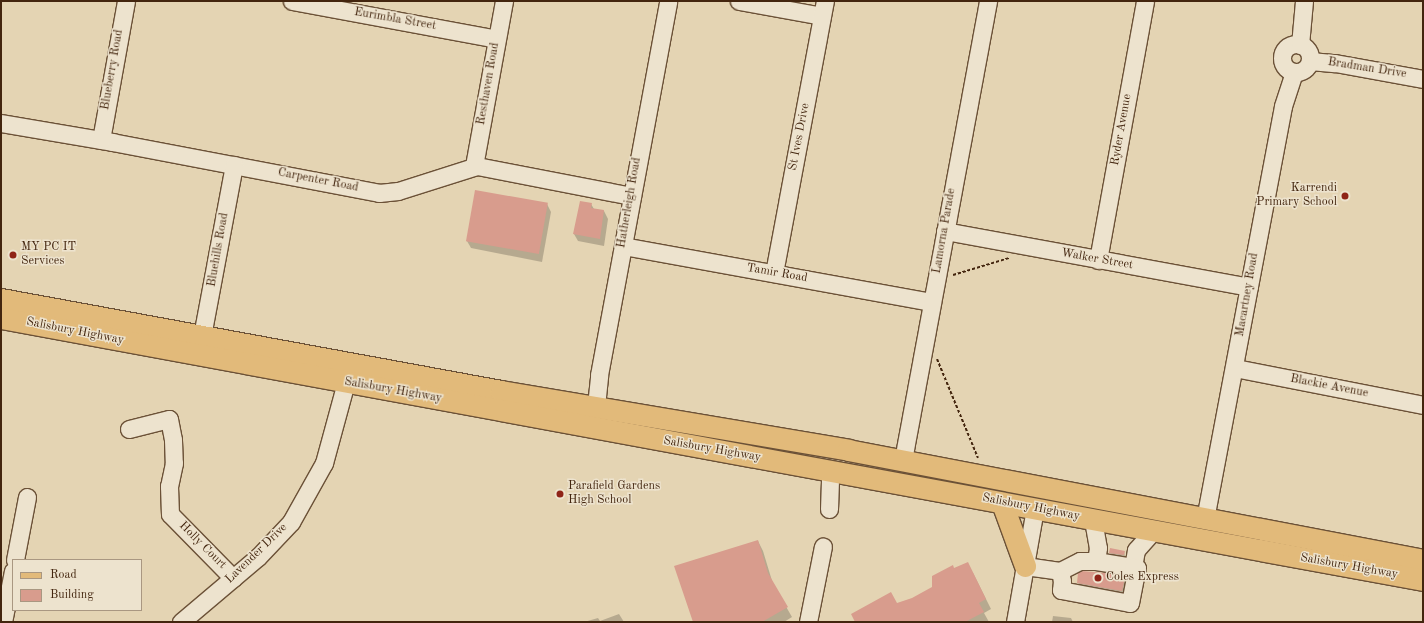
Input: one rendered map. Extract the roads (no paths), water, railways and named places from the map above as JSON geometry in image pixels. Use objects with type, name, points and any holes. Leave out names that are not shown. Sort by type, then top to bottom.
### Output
[{"type":"main road","name":"Salisbury Highway","points":[[1,299],[201,345],[348,373],[593,428],[1002,503],[1035,514],[1152,531],[1423,580]]},
{"type":"main road","name":"Salisbury Highway","points":[[1,318],[201,345]]},
{"type":"main road","name":"Salisbury Highway","points":[[348,373],[501,391],[596,406],[903,460],[1423,560]]},
{"type":"main road","points":[[593,428],[596,406]]},
{"type":"main road","points":[[1035,514],[1040,487]]},
{"type":"main road","points":[[1002,503],[1025,566]]},
{"type":"main road","points":[[1202,540],[1205,519]]},
{"type":"street","name":"Blueberry Road","points":[[101,140],[126,1]]},
{"type":"street","name":"Eurimbla Street","points":[[292,1],[497,39]]},
{"type":"street","name":"Resthaven Road","points":[[474,166],[504,1]]},
{"type":"street","name":"Hatherleigh Road","points":[[596,406],[600,375],[668,1]]},
{"type":"street","points":[[739,1],[824,8]]},
{"type":"street","name":"Lamorna Parade","points":[[903,460],[988,1]]},
{"type":"street","name":"Ryder Avenue","points":[[1098,260],[1145,1]]},
{"type":"street","points":[[1300,45],[1304,1]]},
{"type":"street","name":"St Ives Drive","points":[[774,273],[824,8]]},
{"type":"street","points":[[1300,45],[1309,53],[1310,62],[1304,70],[1294,72],[1286,67],[1283,58],[1284,53],[1290,46],[1300,45]]},
{"type":"street","name":"Bradman Drive","points":[[1310,62],[1335,63],[1423,79]]},
{"type":"street","name":"Macartney Road","points":[[1205,519],[1235,368],[1283,106],[1294,72]]},
{"type":"street","name":"Carpenter Road","points":[[1,123],[387,193],[408,188],[474,166],[632,196]]},
{"type":"street","name":"Bluehills Road","points":[[201,345],[234,165]]},
{"type":"street","name":"Walker Street","points":[[945,231],[1249,287]]},
{"type":"street","name":"Tamir Road","points":[[623,246],[932,302]]},
{"type":"street","name":"Blackie Avenue","points":[[1235,368],[1423,405]]},
{"type":"street","name":"Lavender Drive","points":[[181,622],[234,578],[291,522],[324,463],[348,373]]},
{"type":"street","name":"Holly Court","points":[[129,429],[169,419],[173,440],[174,463],[170,486],[170,514],[234,578]]},
{"type":"street","points":[[829,509],[830,471]]},
{"type":"street","points":[[15,559],[27,497]]},
{"type":"street","points":[[1014,622],[1035,514]]},
{"type":"street","points":[[1097,554],[1100,523]]},
{"type":"street","points":[[1133,567],[1136,550],[1152,531]]},
{"type":"street","points":[[808,622],[823,546]]},
{"type":"street","points":[[1025,566],[1060,571],[1097,554],[1137,568],[1130,603],[1061,590],[1062,581],[1060,571]]},
{"type":"street","points":[[3,622],[12,576]]},
{"type":"place","name":"Karrendi Primary School","points":[[1345,196]]},
{"type":"place","name":"MY PC IT Services","points":[[13,255]]},
{"type":"place","name":"Parafield Gardens High School","points":[[560,494]]},
{"type":"place","name":"Coles Express","points":[[1098,578]]}]
